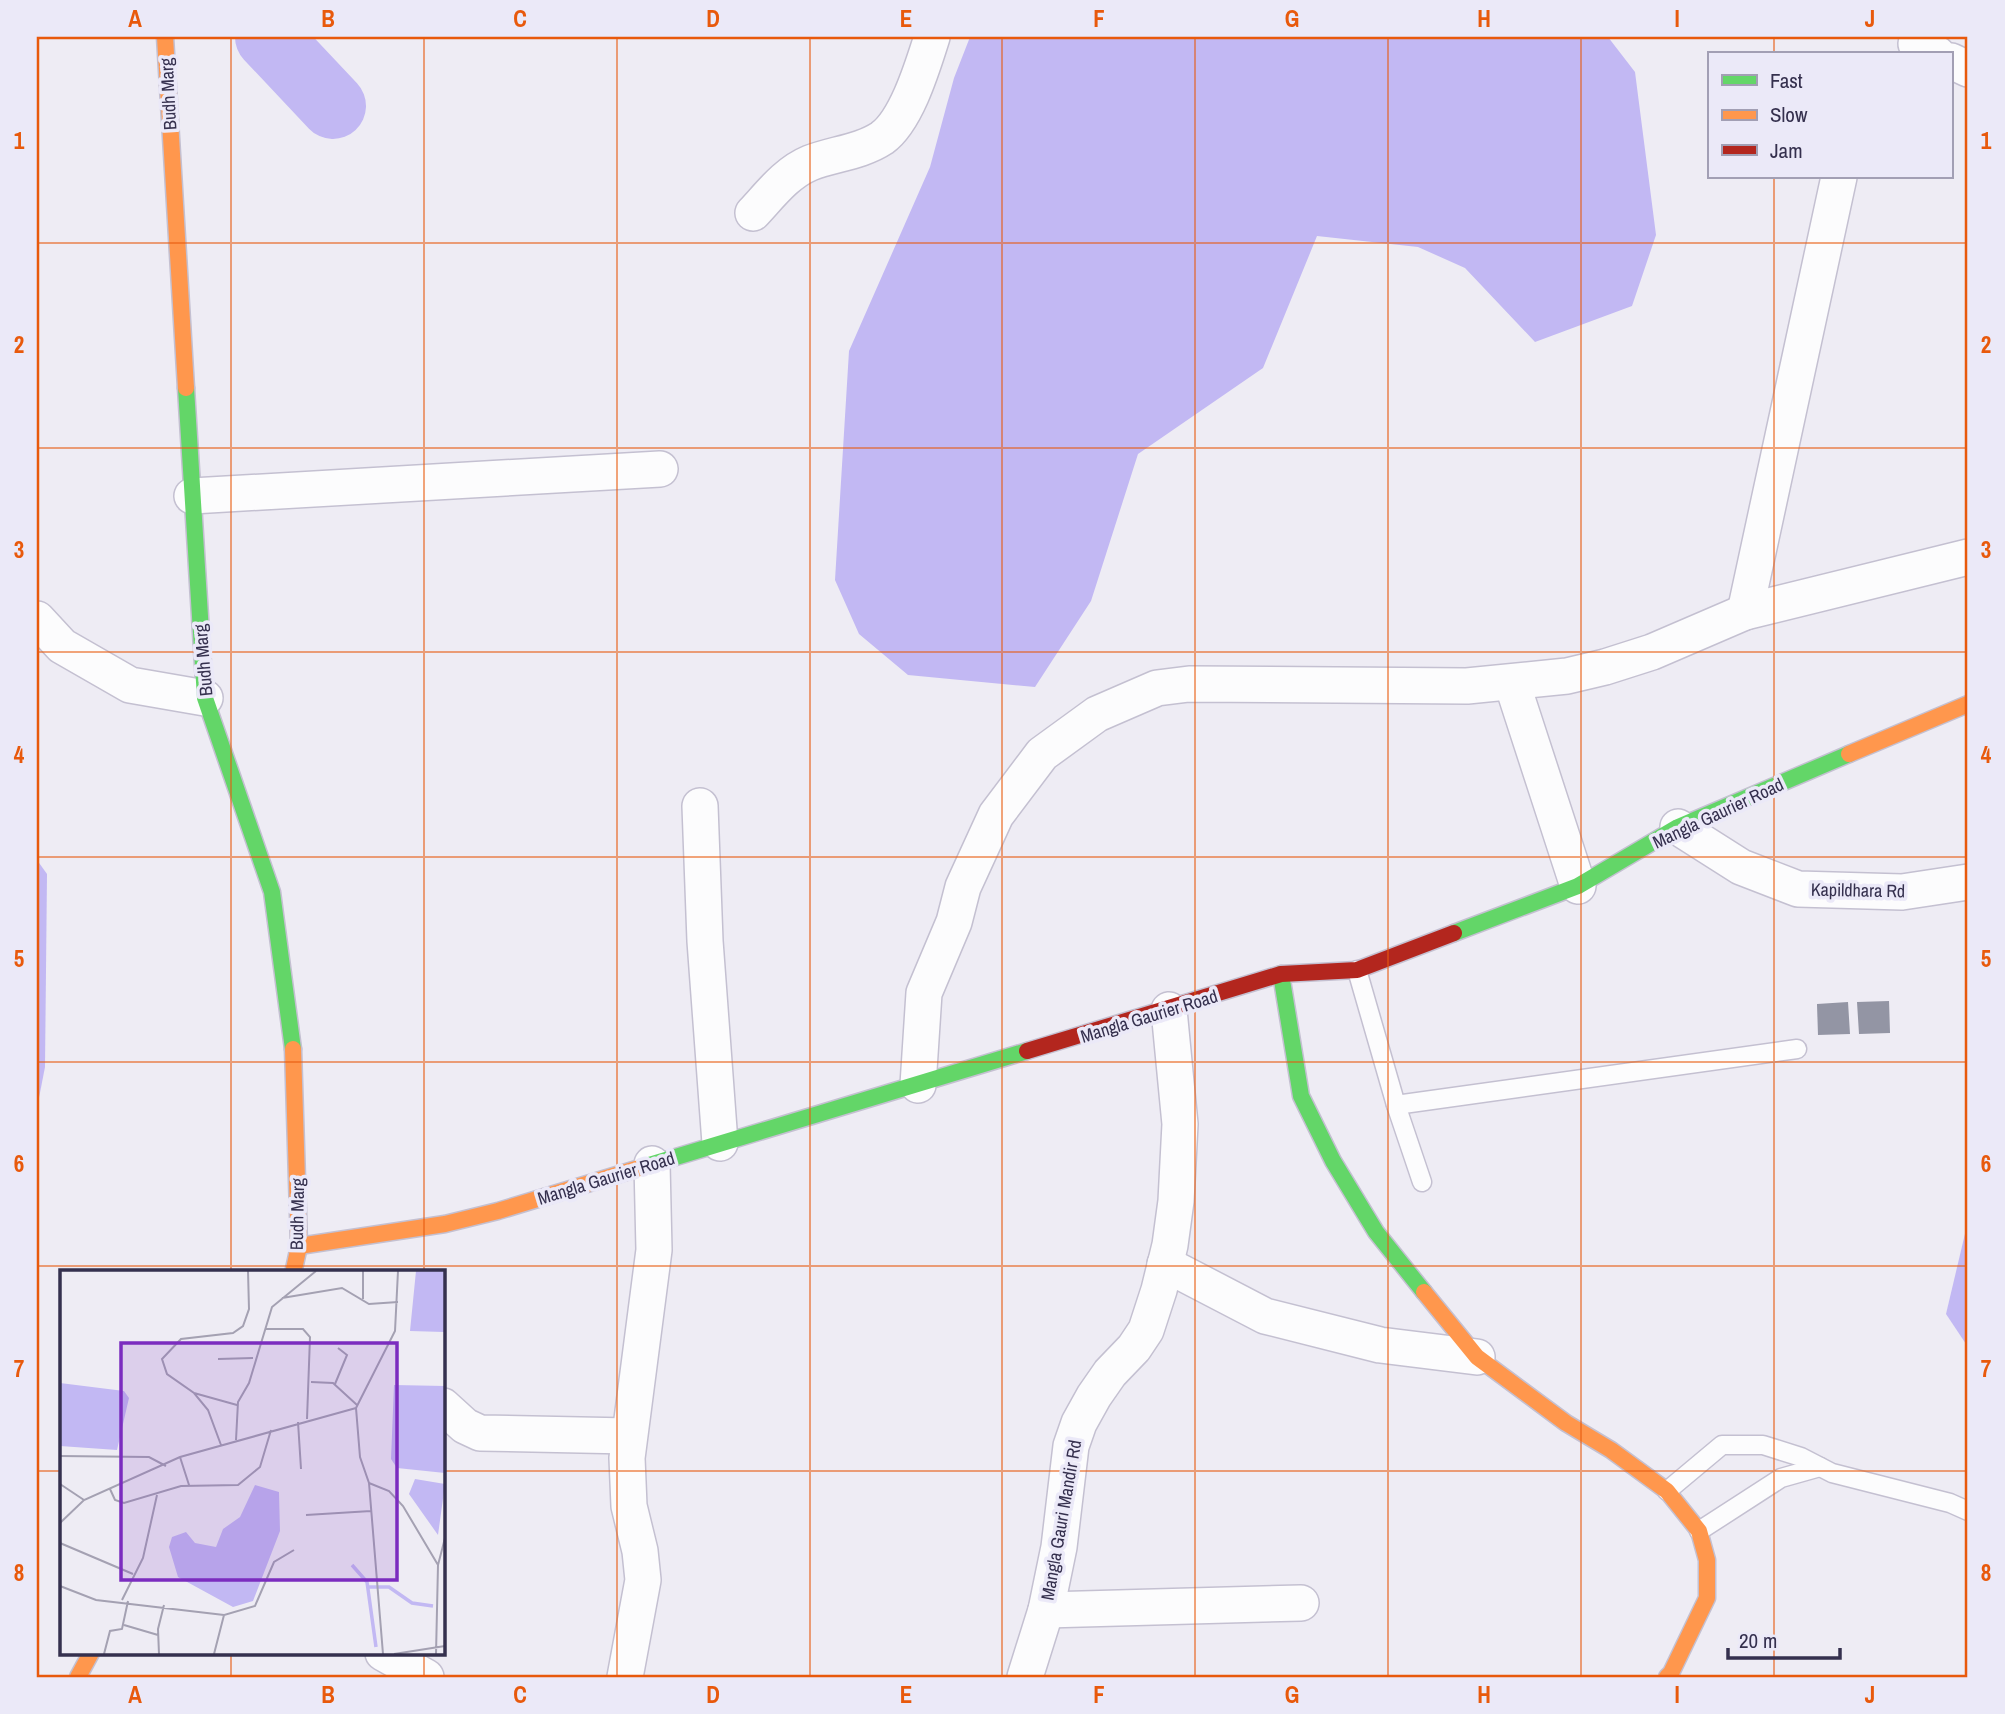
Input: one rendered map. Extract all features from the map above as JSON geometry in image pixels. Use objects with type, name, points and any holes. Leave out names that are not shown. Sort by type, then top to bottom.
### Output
[{"type":"street","name":"Budh Marg","points":[[164,37],[205,698],[272,892],[293,1036],[297,1263]]},
{"type":"street","points":[[753,213],[786,177],[806,164],[882,138],[894,125],[907,103],[932,37]]},
{"type":"street","points":[[1952,61],[1968,69]]},
{"type":"street","points":[[1745,612],[1839,178]]},
{"type":"street","points":[[192,496],[660,469]]},
{"type":"street","points":[[918,1085],[924,993],[946,943],[963,887],[996,815],[1042,754],[1097,713],[1157,688],[1189,684],[1467,686],[1567,676],[1652,652],[1745,612],[1968,557]]},
{"type":"street","points":[[37,619],[62,646],[130,685],[205,698]]},
{"type":"street","points":[[1512,683],[1578,886]]},
{"type":"street","name":"Mangla Gaurier Road","points":[[297,1263],[498,1211],[1281,974],[1357,970],[1578,886],[1678,827],[1968,704]]},
{"type":"street","points":[[700,806],[705,941],[720,1143]]},
{"type":"street","name":"Kapildhara Rd","points":[[1678,827],[1741,867],[1798,888],[1902,892],[1968,883]]},
{"type":"street","points":[[1281,974],[1301,1096],[1333,1161],[1376,1232],[1477,1357],[1566,1423],[1611,1450],[1667,1491],[1699,1531],[1707,1560],[1707,1598],[1667,1677]]},
{"type":"street","name":"Mangla Gauri Mandir Rd","points":[[1025,1677],[1046,1610],[1059,1547],[1071,1446],[1079,1423],[1094,1396],[1146,1330],[1166,1265],[1176,1201],[1180,1124],[1169,1010]]},
{"type":"street","points":[[625,1677],[643,1580],[640,1551],[629,1506],[627,1458],[654,1250],[652,1164]]},
{"type":"street","points":[[1166,1265],[1265,1316],[1380,1345],[1477,1357]]},
{"type":"street","points":[[447,1421],[480,1433],[629,1436]]},
{"type":"street","points":[[1046,1610],[1301,1603]]},
{"type":"street","points":[[78,1677],[90,1654]]},
{"type":"street","points":[[385,1654],[426,1677]]},
{"type":"lane","points":[[1357,970],[1396,1105],[1422,1182]]},
{"type":"lane","points":[[1396,1105],[1797,1049]]},
{"type":"lane","points":[[1667,1491],[1722,1445],[1763,1445],[1801,1457],[1832,1474],[1950,1503],[1968,1511]]},
{"type":"lane","points":[[1699,1531],[1781,1478],[1820,1467]]},
{"type":"shaded area","points":[[970,37],[1608,37],[1635,72],[1656,235],[1632,306],[1535,342],[1465,268],[1418,247],[1317,236],[1263,368],[1138,454],[1091,601],[1035,687],[908,675],[859,634],[835,580],[849,351],[930,167],[954,78]]},
{"type":"shaded area","points":[[37,860],[47,874],[45,1067],[37,1108]]},
{"type":"shaded area","points":[[1968,1221],[1968,1347],[1946,1314]]},
{"type":"building","points":[[1889,1001],[1890,1033],[1859,1034],[1857,1002]]},
{"type":"building","points":[[1848,1002],[1850,1034],[1818,1035],[1817,1004]]},
{"type":"waterway","points":[[268,37],[333,106]]},
{"type":"traffic: fast","points":[[186,388],[205,698],[272,892],[293,1049]]},
{"type":"traffic: fast","points":[[1454,933],[1578,886],[1678,827],[1849,754]]},
{"type":"traffic: fast","points":[[1281,974],[1301,1096],[1333,1161],[1376,1232],[1424,1292]]},
{"type":"traffic: fast","points":[[646,1166],[1027,1051]]},
{"type":"traffic: slow","points":[[165,37],[186,388]]},
{"type":"traffic: slow","points":[[1849,754],[1968,704]]},
{"type":"traffic: slow","points":[[293,1049],[299,1246],[294,1269]]},
{"type":"traffic: slow","points":[[299,1246],[445,1224],[498,1211],[646,1166]]},
{"type":"traffic: slow","points":[[1424,1292],[1477,1357],[1566,1423],[1611,1450],[1667,1491],[1699,1531],[1707,1560],[1707,1598],[1667,1677]]},
{"type":"traffic: slow","points":[[78,1677],[90,1654]]},
{"type":"traffic: jam","points":[[1027,1051],[1281,974],[1357,970],[1454,933]]}]
